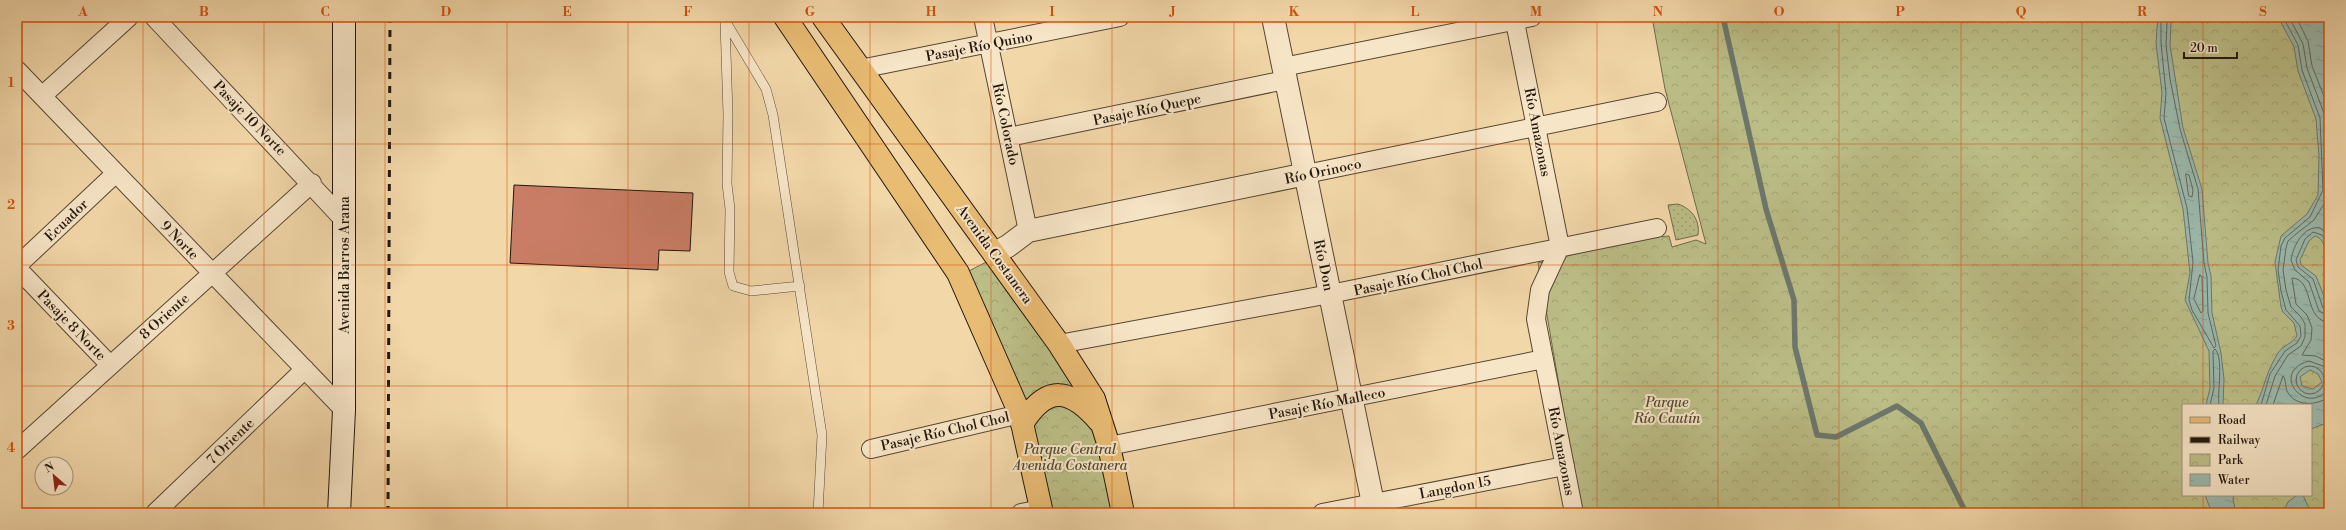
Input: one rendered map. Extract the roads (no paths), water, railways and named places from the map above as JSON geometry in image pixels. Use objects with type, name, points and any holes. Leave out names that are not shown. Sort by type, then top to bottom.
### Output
[{"type":"main road","points":[[785,17],[958,273],[1021,419],[1035,512]]},
{"type":"main road","name":"Avenida Costanera","points":[[824,17],[860,69],[995,253],[1059,344],[1094,399],[1109,446],[1122,513]]},
{"type":"main road","points":[[1021,419],[1038,402],[1049,396],[1061,395],[1073,398],[1087,407],[1102,425]]},
{"type":"street","points":[[42,96],[129,17]]},
{"type":"street","name":"Pasaje 10 Norte","points":[[154,17],[312,183],[344,220]]},
{"type":"street","name":"Avenida Barros Arana","points":[[340,513],[344,410],[344,17]]},
{"type":"street","name":"Río Colorado","points":[[983,17],[1028,230]]},
{"type":"street","name":"Pasaje Río Quino","points":[[860,69],[1120,17]]},
{"type":"street","name":"Río Don","points":[[1273,17],[1374,508]]},
{"type":"street","name":"Pasaje Río Quepe","points":[[1009,137],[1284,74],[1514,19],[1532,17]]},
{"type":"street","name":"Río Amazonas","points":[[1514,19],[1537,126],[1560,248],[1540,290],[1536,319],[1574,513]]},
{"type":"street","name":"9 Norte","points":[[17,70],[344,410]]},
{"type":"street","name":"Río Orinoco","points":[[995,253],[1008,246],[1028,230],[1657,102]]},
{"type":"street","name":"Ecuador","points":[[17,267],[116,173]]},
{"type":"street","name":"8 Oriente","points":[[17,450],[312,183]]},
{"type":"street","name":"Pasaje Río Chol Chol","points":[[1059,344],[1330,294],[1657,228]]},
{"type":"street","name":"Pasaje 8 Norte","points":[[17,267],[110,365]]},
{"type":"street","name":"Pasaje Río Malleco","points":[[1109,446],[1544,359]]},
{"type":"street","name":"7 Oriente","points":[[155,513],[305,369]]},
{"type":"street","name":"Pasaje Río Chol Chol","points":[[871,449],[1021,419]]},
{"type":"street","name":"Langdon 15","points":[[1322,513],[1374,508],[1565,466]]},
{"type":"lane","points":[[724,19],[728,114],[727,184],[730,209],[729,272],[734,286],[751,291],[800,286]]},
{"type":"lane","points":[[724,19],[766,89],[773,115],[822,435],[818,513]]},
{"type":"water","points":[[2158,17],[2175,17],[2171,24],[2170,45],[2183,128],[2202,189],[2208,263],[2211,276],[2212,313],[2221,353],[2224,379],[2223,404],[2206,404],[2210,388],[2209,351],[2185,300],[2190,273],[2183,209],[2160,118],[2162,93],[2156,43]]},
{"type":"water","points":[[2278,17],[2329,17],[2329,258],[2322,242],[2315,236],[2309,241],[2300,260],[2301,265],[2316,276],[2329,309],[2329,422],[2312,429],[2312,404],[2256,404],[2271,366],[2278,353],[2297,336],[2294,323],[2283,312],[2281,307],[2275,262],[2281,236],[2307,214],[2318,195],[2319,156],[2316,119],[2298,71],[2294,47]],"holes":[[[2310,370],[2318,374],[2322,382],[2313,389],[2302,386],[2300,377]]]},
{"type":"water","points":[[2205,496],[2234,496],[2236,513],[2212,513]]},
{"type":"water","points":[[2296,496],[2303,496],[2311,513],[2286,512],[2285,508],[2288,502]]},
{"type":"waterway","points":[[1723,17],[1766,209],[1794,300],[1795,347],[1817,435],[1836,437],[1897,406],[1921,423],[1966,513]]},
{"type":"railway","points":[[388,513],[390,17]]},
{"type":"park label","name":"Parque Río Cautín","points":[[1667,410]]},
{"type":"park label","name":"Parque Central Avenida Costanera","points":[[1070,458]]}]
